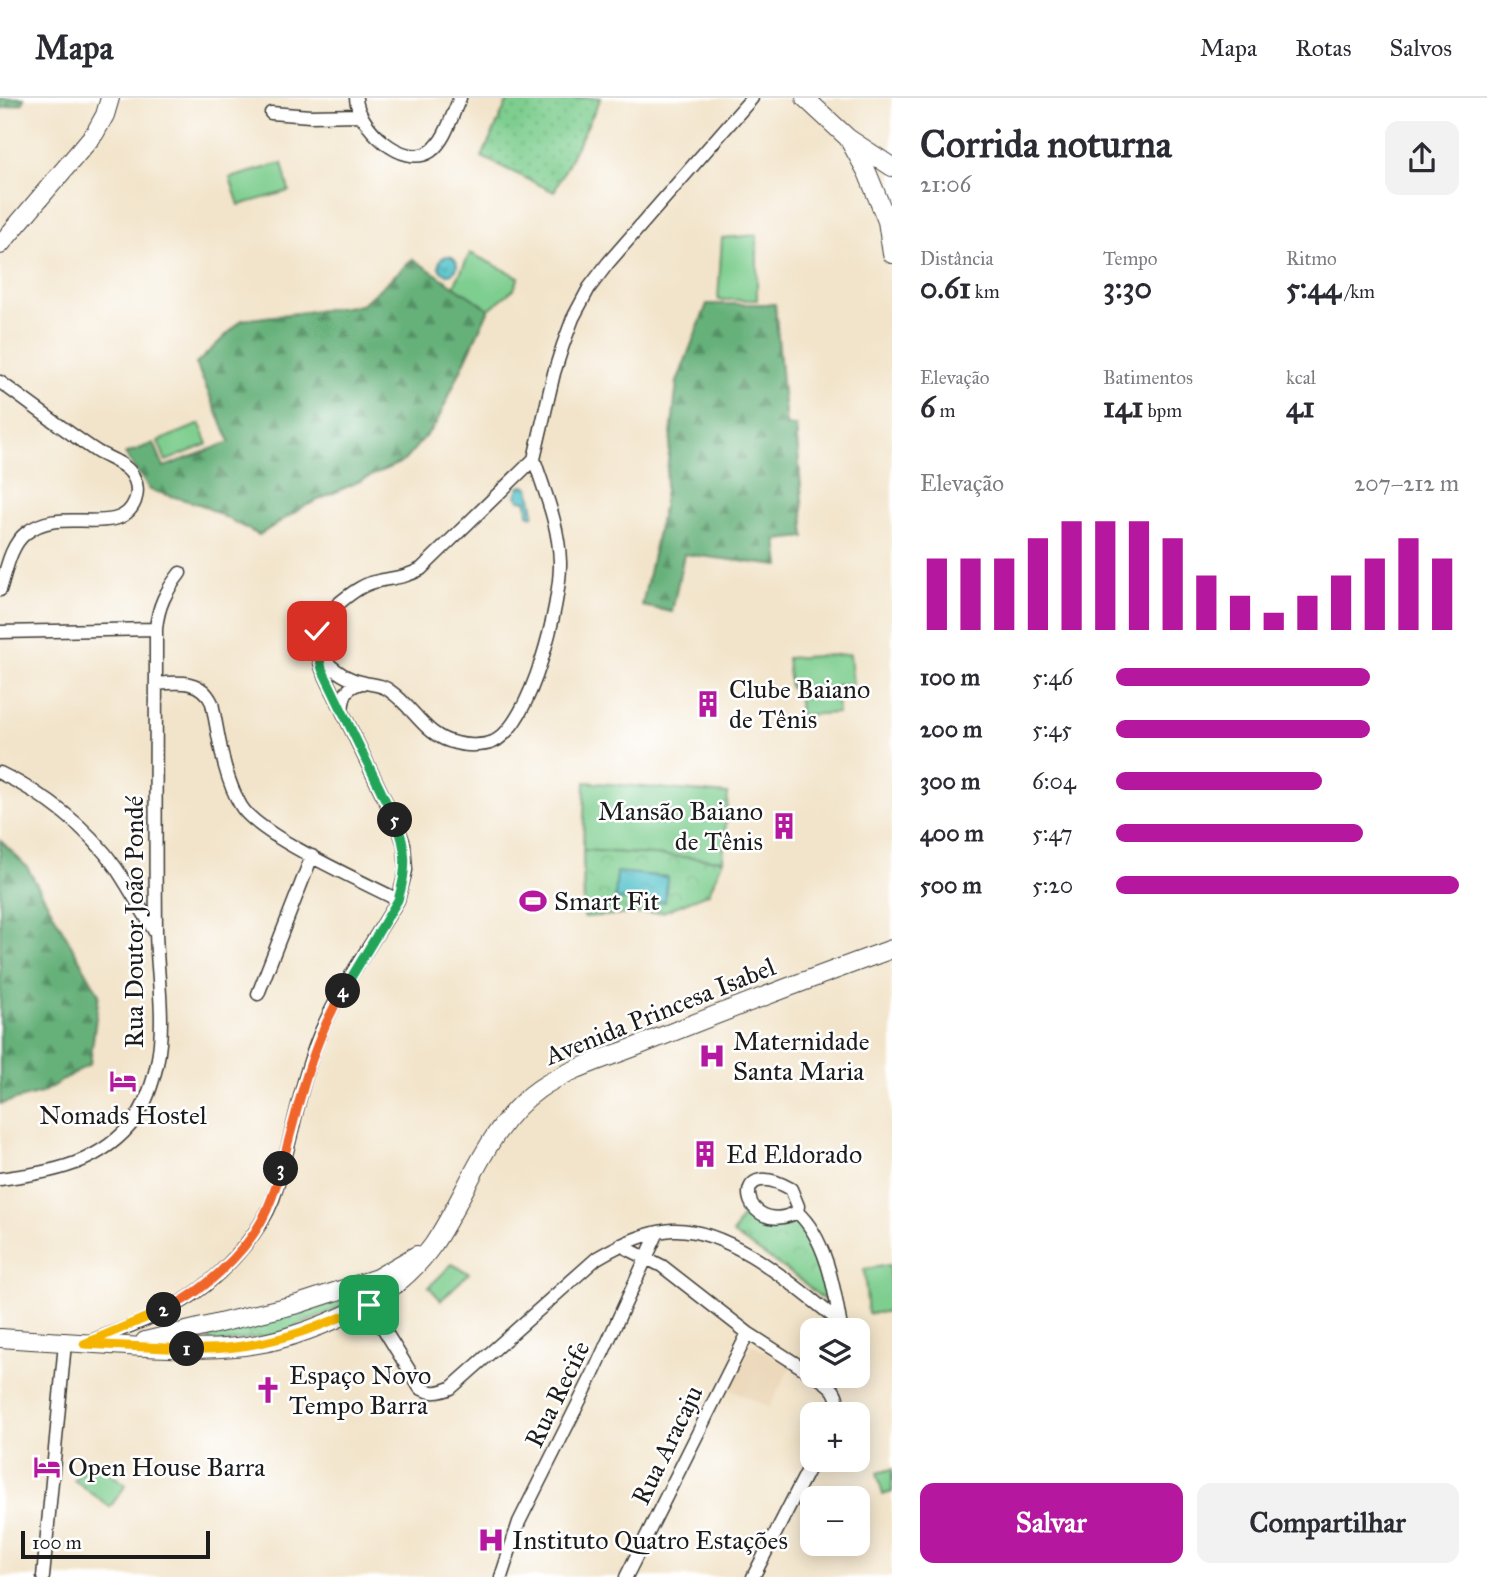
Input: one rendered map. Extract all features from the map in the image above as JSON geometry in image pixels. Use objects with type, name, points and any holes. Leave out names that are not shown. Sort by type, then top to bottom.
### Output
[{"type":"main road","points":[[0,245],[95,133],[105,115],[110,98]]},
{"type":"main road","points":[[805,98],[848,138],[892,167]]},
{"type":"main road","points":[[848,138],[890,214],[892,254]]},
{"type":"main road","name":"Avenida Princesa Isabel","points":[[0,1338],[210,1349],[260,1344],[287,1338],[329,1323],[369,1305],[405,1278],[421,1262],[438,1238],[497,1132],[522,1102],[541,1088],[566,1075],[706,1019],[892,949]]},
{"type":"main road","name":"Avenida Princesa Isabel","points":[[124,1346],[298,1304],[377,1279],[416,1256],[438,1238]]},
{"type":"main road","points":[[207,1327],[202,1340],[210,1349]]},
{"type":"street","points":[[356,98],[360,115],[369,128],[392,148],[403,154],[416,155],[428,153],[438,145],[460,98]]},
{"type":"street","points":[[318,653],[338,673],[390,690],[438,737],[455,743],[478,745],[492,742],[506,732],[516,719],[540,663],[559,588],[558,532],[534,459],[557,363],[573,318],[589,288],[608,262],[752,98]]},
{"type":"street","points":[[271,113],[310,116],[360,115]]},
{"type":"street","points":[[0,382],[96,451],[123,466],[132,474],[137,496],[133,508],[115,519],[58,520],[39,524],[23,535],[15,547],[0,590]]},
{"type":"street","points":[[84,1344],[178,1304],[225,1265],[261,1222],[272,1199],[321,1033],[398,900],[406,870],[404,844],[322,669],[317,631],[331,610],[363,586],[407,576],[421,569],[534,459]]},
{"type":"street","name":"Rua Doutor João Pondé","points":[[0,1179],[55,1171],[78,1164],[99,1153],[120,1137],[137,1117],[150,1091],[158,1063],[161,1032],[156,934],[156,629],[163,597],[180,573]]},
{"type":"street","points":[[0,632],[156,629]]},
{"type":"street","points":[[156,684],[188,683],[199,686],[207,693],[212,703],[229,782],[243,809],[254,822],[398,900]]},
{"type":"street","points":[[342,711],[346,691],[351,686],[362,683]]},
{"type":"street","points":[[0,773],[34,792],[67,816],[96,844],[115,867],[156,934]]},
{"type":"street","points":[[258,994],[313,856]]},
{"type":"street","points":[[352,1286],[369,1305],[420,1388],[439,1393],[451,1388],[597,1258],[620,1245],[658,1232],[691,1231],[731,1245],[799,1289],[840,1322],[835,1291],[822,1253],[806,1220],[797,1212]]},
{"type":"street","name":"Rua Recife","points":[[501,1577],[519,1522],[593,1374],[658,1232]]},
{"type":"street","points":[[620,1245],[663,1266],[748,1333],[800,1367]]},
{"type":"street","name":"Rua Aracaju","points":[[626,1577],[748,1333]]},
{"type":"street","points":[[43,1577],[65,1343]]},
{"type":"street","points":[[753,1577],[807,1472]]},
{"type":"shaded area","points":[[752,1345],[791,1366],[769,1408],[730,1389]]},
{"type":"green space","points":[[0,98],[24,98],[23,103],[0,109]]},
{"type":"green space","points":[[509,98],[601,98],[554,192],[482,157]]},
{"type":"green space","points":[[282,163],[289,191],[239,205],[230,178]]},
{"type":"green space","points":[[757,235],[757,300],[718,300],[722,238]]},
{"type":"green space","points":[[470,253],[519,277],[514,289],[489,309],[454,286]]},
{"type":"green space","points":[[413,259],[489,309],[436,424],[404,461],[305,506],[259,535],[202,505],[150,490],[125,454],[154,443],[164,467],[230,442],[196,364],[242,320],[361,305]]},
{"type":"green space","points":[[707,304],[775,304],[786,426],[796,426],[805,537],[777,540],[780,566],[684,554],[672,612],[642,606],[663,507],[677,382]]},
{"type":"green space","points":[[200,424],[208,444],[166,461],[158,441]]},
{"type":"green space","points":[[850,654],[853,684],[836,685],[838,713],[800,715],[798,688],[790,688],[787,658]]},
{"type":"green space","points":[[585,782],[728,794],[723,860],[583,850]]},
{"type":"green space","points":[[0,840],[27,867],[99,994],[90,1064],[41,1093],[0,1104]]},
{"type":"green space","points":[[583,850],[723,860],[709,893],[663,912],[584,917]]},
{"type":"green space","points":[[746,1208],[770,1224],[800,1222],[817,1260],[832,1307],[798,1278],[733,1234]]},
{"type":"green space","points":[[452,1264],[469,1273],[441,1300],[429,1287]]},
{"type":"green space","points":[[889,1265],[892,1311],[868,1314],[864,1269]]},
{"type":"green space","points":[[348,1295],[352,1300],[349,1304],[279,1334],[213,1344],[208,1339],[212,1333]]},
{"type":"green space","points":[[90,1459],[126,1485],[110,1507],[74,1480]]},
{"type":"green space","points":[[892,1469],[892,1492],[883,1495],[877,1473]]},
{"type":"water","points":[[448,256],[454,259],[457,265],[454,271],[448,274],[442,271],[439,265],[442,259]]},
{"type":"water","points":[[519,487],[529,487],[534,513],[532,516],[528,514],[527,501],[516,496]]},
{"type":"water","points":[[617,872],[667,877],[665,902],[615,899]]},
{"type":"place","name":"Clube Baiano de Tênis","points":[[708,704]]},
{"type":"place","name":"Mansão Baiano de Tênis","points":[[784,826]]},
{"type":"place","name":"Smart Fit","points":[[533,901]]},
{"type":"place","name":"Maternidade Santa Maria","points":[[712,1056]]},
{"type":"place","name":"Nomads Hostel","points":[[123,1081]]},
{"type":"place","name":"Ed Eldorado","points":[[705,1154]]},
{"type":"place","name":"Espaço Novo Tempo Barra","points":[[268,1390]]},
{"type":"place","name":"Open House Barra","points":[[47,1467]]},
{"type":"place","name":"Instituto Quatro Estações","points":[[491,1540]]},
{"type":"route","points":[[317,631],[316,641],[322,669],[404,844],[406,870],[403,886],[398,900],[321,1033],[272,1199],[261,1222],[245,1244],[210,1280],[178,1304],[84,1344],[210,1349],[260,1344],[313,1329],[369,1305]]}]
